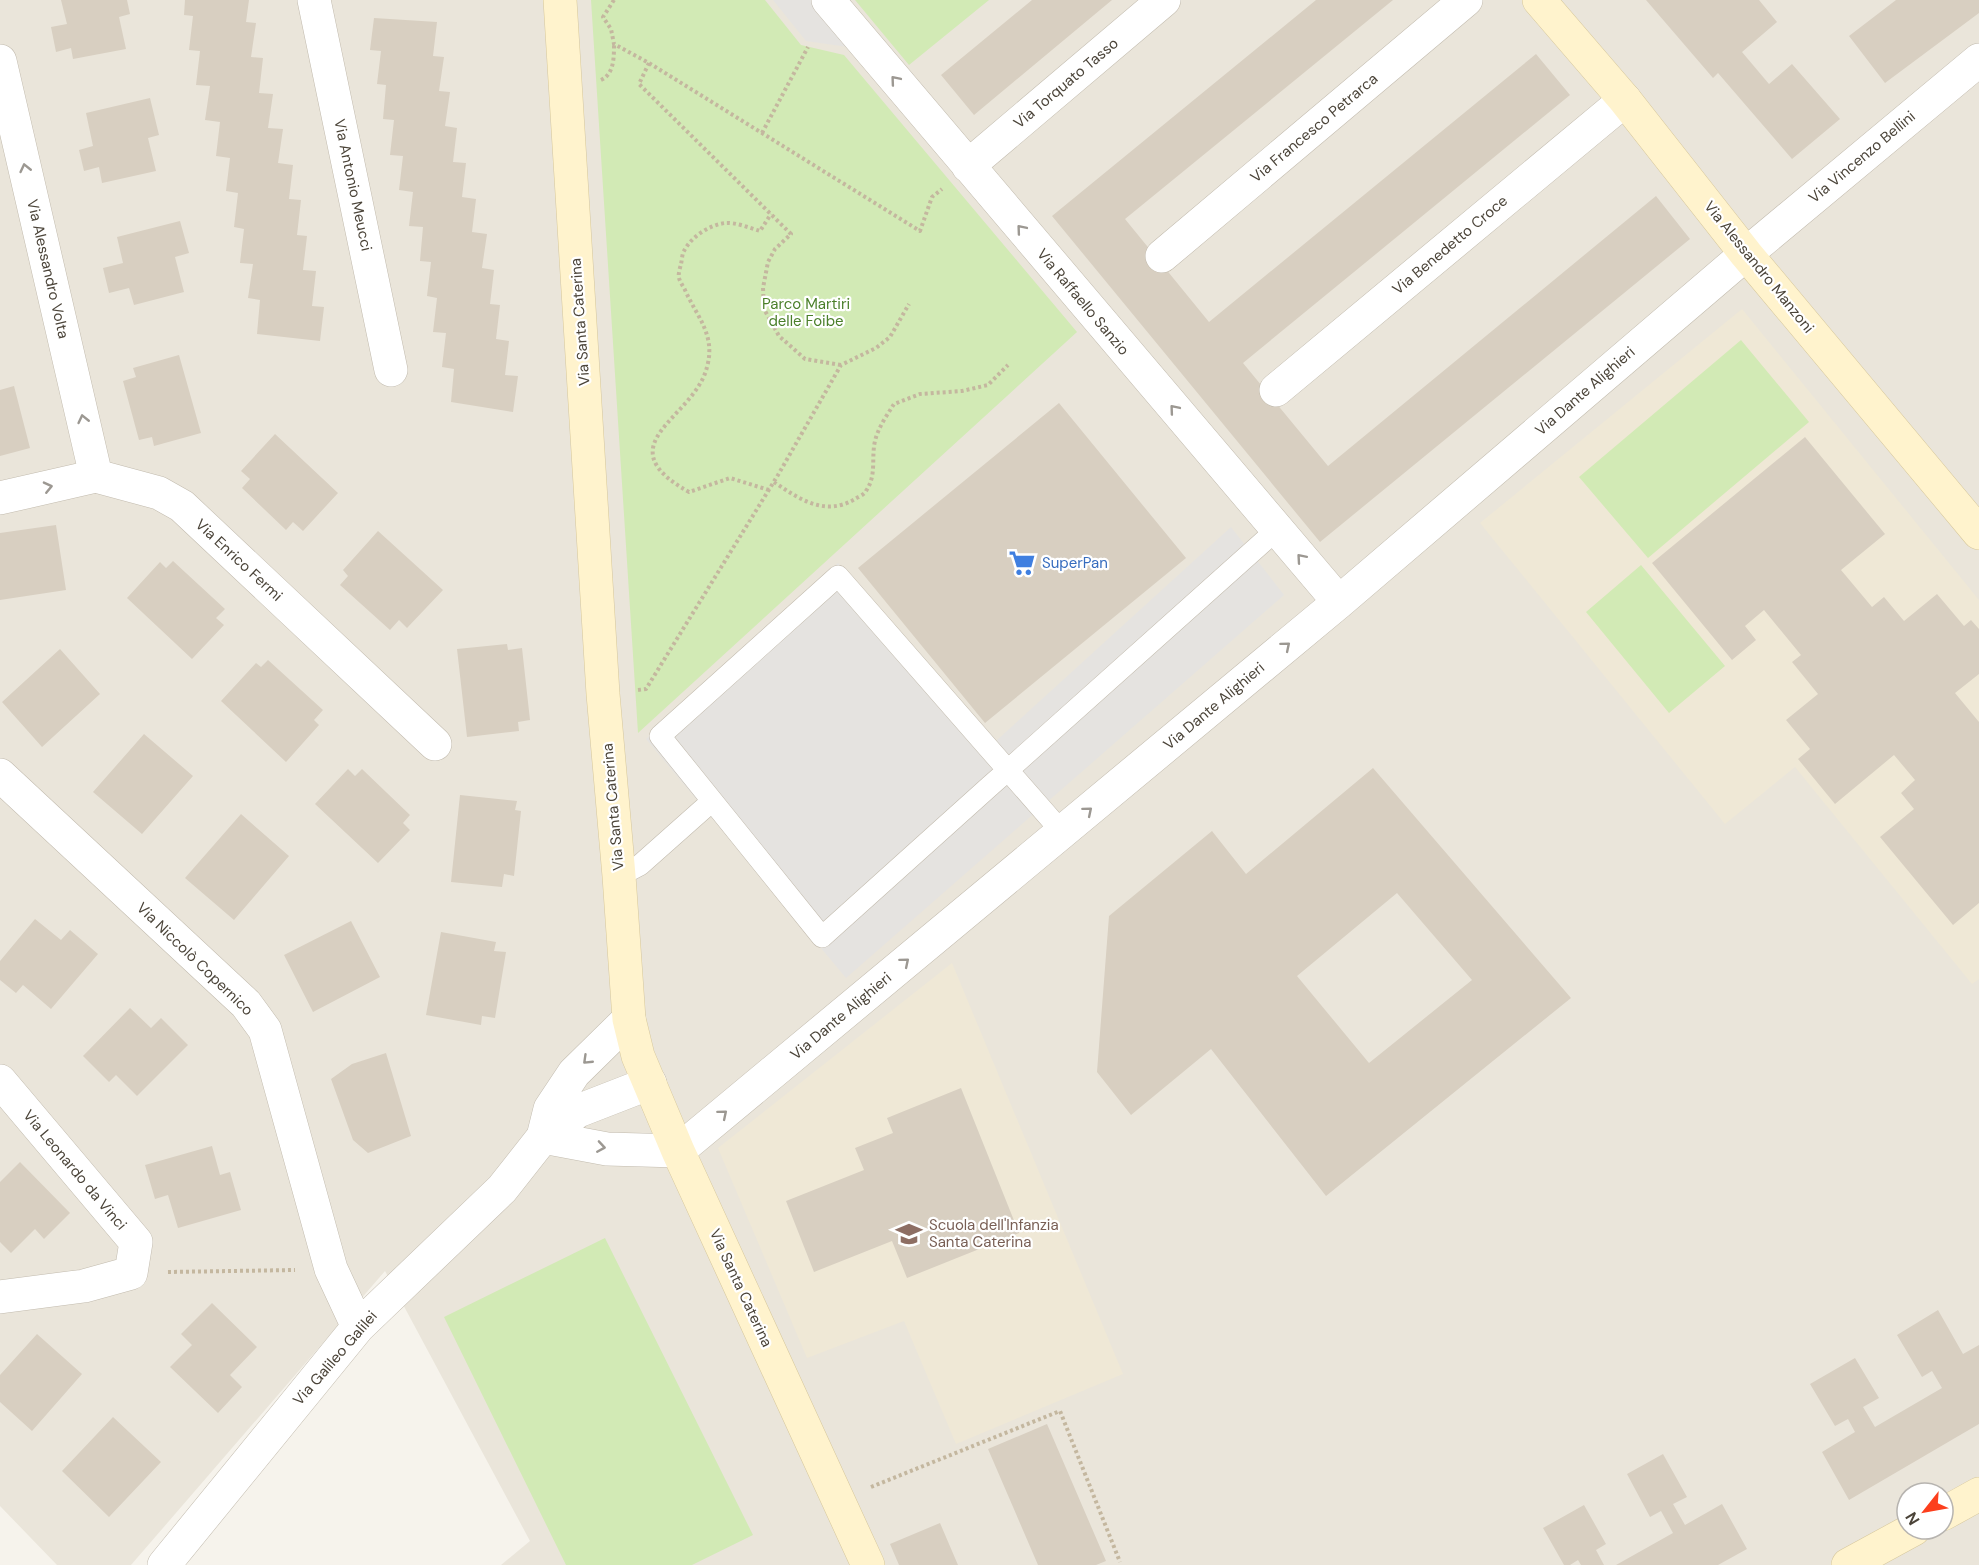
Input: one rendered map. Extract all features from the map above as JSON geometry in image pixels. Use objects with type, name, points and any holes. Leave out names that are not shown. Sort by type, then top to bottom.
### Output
[{"type":"main road","name":"Via Santa Caterina","points":[[560,0],[603,694],[620,876],[629,1019],[638,1056],[678,1151],[868,1565]]},
{"type":"main road","name":"Via Alessandro Manzoni","points":[[1539,0],[1625,100],[1746,254],[1979,533]]},
{"type":"main road","points":[[1955,1507],[1979,1494]]},
{"type":"main road","points":[[1848,1565],[1895,1539]]},
{"type":"street","name":"Via Antonio Meucci","points":[[314,0],[392,370]]},
{"type":"street","name":"Via Raffaello Sanzio","points":[[828,0],[957,175],[1339,602]]},
{"type":"street","name":"Via Torquato Tasso","points":[[957,175],[1164,0]]},
{"type":"street","name":"Via Francesco Petrarca","points":[[1162,256],[1466,0]]},
{"type":"street","name":"Via Vincenzo Bellini","points":[[1746,254],[1979,60]]},
{"type":"street","name":"Via Alessandro Volta","points":[[0,61],[96,476]]},
{"type":"street","name":"Via Benedetto Croce","points":[[1276,390],[1625,100]]},
{"type":"street","name":"Via Dante Alighieri","points":[[678,1151],[1339,602],[1746,254]]},
{"type":"street","name":"Via Enrico Fermi","points":[[0,498],[96,476],[159,493],[182,506],[435,744]]},
{"type":"street","name":"Via Niccolò Copernico","points":[[0,775],[246,1004],[265,1030],[332,1269],[358,1326]]},
{"type":"street","name":"Via Galileo Galilei","points":[[543,1137],[550,1109],[574,1073],[629,1019]]},
{"type":"street","name":"Via Leonardo da Vinci","points":[[0,1082],[136,1242],[131,1273]]},
{"type":"street","name":"Via Galileo Galilei","points":[[164,1565],[358,1326],[502,1189],[543,1137],[578,1111],[650,1083]]},
{"type":"street","points":[[543,1137],[607,1149],[678,1151]]},
{"type":"street","points":[[0,1297],[84,1286],[131,1273]]},
{"type":"lane","points":[[1062,832],[1007,771],[838,576],[660,736],[822,937],[1007,771],[1276,530]]},
{"type":"lane","points":[[620,876],[640,865],[711,802]]},
{"type":"path","points":[[598,81],[604,80],[609,74],[614,59],[611,29],[603,17],[614,0]]},
{"type":"path","points":[[614,44],[649,63],[920,231],[932,197],[957,175]]},
{"type":"path","points":[[762,133],[808,47]]},
{"type":"path","points":[[649,63],[639,84],[791,234],[775,249],[768,262],[763,288],[764,309],[779,336],[805,359],[842,365]]},
{"type":"path","points":[[769,490],[730,478],[689,492],[658,470],[654,458],[655,439],[700,386],[707,367],[710,344],[701,319],[679,277],[684,251],[704,230],[726,223],[760,231],[771,214]]},
{"type":"path","points":[[628,691],[646,689],[774,482],[842,365],[876,348],[890,338],[909,304]]},
{"type":"path","points":[[774,482],[792,495],[817,506],[844,506],[866,493],[875,468],[875,442],[881,425],[894,404],[920,394],[962,391],[988,386],[1008,365]]},
{"type":"path","points":[[131,1273],[332,1269]]},
{"type":"path","points":[[870,1488],[1060,1411],[1120,1562]]},
{"type":"shaded area","points":[[0,0],[1979,0],[1979,1565],[501,1565],[530,1541],[385,1271],[131,1565],[57,1565],[0,1506]]},
{"type":"shaded area","points":[[773,0],[816,0],[855,48],[806,41]]},
{"type":"shaded area","points":[[1742,309],[1979,600],[1979,979],[1972,984],[1795,767],[1725,824],[1480,523]]},
{"type":"shaded area","points":[[1231,527],[1284,595],[846,978],[646,739],[838,563],[996,741]]},
{"type":"shaded area","name":"Scuola dell'Infanzia Santa Caterina","points":[[952,963],[1123,1374],[956,1444],[904,1321],[807,1358],[718,1148]]},
{"type":"green space","name":"Parco Martiri delle Foibe","points":[[591,0],[765,0],[801,45],[844,55],[1077,332],[638,733]]},
{"type":"green space","points":[[855,0],[989,0],[909,65]]},
{"type":"green space","points":[[1741,340],[1809,422],[1648,558],[1579,477]]},
{"type":"green space","points":[[1641,565],[1725,666],[1669,713],[1586,612]]},
{"type":"green space","points":[[605,1238],[753,1535],[692,1565],[566,1565],[444,1317]]},
{"type":"building","points":[[61,0],[127,0],[130,14],[119,17],[126,49],[73,59],[71,48],[56,52],[51,27],[67,24]]},
{"type":"building","points":[[185,0],[249,0],[246,22],[256,23],[251,57],[263,58],[259,93],[273,94],[268,128],[283,129],[278,163],[293,165],[289,199],[301,200],[297,235],[307,236],[303,270],[316,271],[312,306],[324,307],[320,341],[257,334],[260,300],[248,298],[253,264],[240,263],[244,229],[234,227],[238,193],[226,191],[230,158],[216,156],[220,122],[205,120],[210,86],[196,85],[200,51],[189,50],[193,16],[184,15]]},
{"type":"building","points":[[1032,0],[1112,0],[974,115],[941,75]]},
{"type":"building","points":[[1316,0],[1393,0],[1125,219],[1209,322],[1536,54],[1570,95],[1243,363],[1328,466],[1656,196],[1690,239],[1320,542],[1052,216]]},
{"type":"building","points":[[1646,0],[1759,0],[1777,22],[1742,52],[1769,84],[1792,64],[1840,119],[1792,159],[1718,73],[1713,78]]},
{"type":"building","points":[[1896,0],[1979,0],[1979,13],[1885,83],[1849,36]]},
{"type":"building","points":[[374,18],[437,22],[433,56],[444,57],[439,91],[450,92],[445,126],[457,128],[453,162],[466,163],[462,197],[476,199],[472,232],[487,234],[482,268],[494,270],[490,304],[500,305],[496,339],[509,341],[505,375],[518,376],[513,412],[451,402],[454,369],[442,367],[446,333],[433,332],[437,298],[427,296],[431,262],[420,261],[423,227],[409,226],[413,192],[399,190],[403,156],[390,155],[394,120],[383,119],[386,85],[377,84],[381,51],[370,50]]},
{"type":"building","points":[[150,98],[159,135],[148,138],[156,171],[102,183],[99,167],[84,171],[79,150],[93,146],[86,113]]},
{"type":"building","points":[[180,221],[189,253],[175,257],[184,292],[134,305],[129,288],[109,293],[103,268],[123,263],[117,237]]},
{"type":"building","points":[[179,355],[201,433],[154,446],[152,437],[139,440],[123,381],[136,377],[133,368]]},
{"type":"building","points":[[14,386],[30,448],[0,456],[0,390]]},
{"type":"building","name":"SuperPan","points":[[1059,403],[1186,558],[985,723],[858,568]]},
{"type":"building","points":[[275,434],[338,493],[303,531],[293,522],[286,530],[242,488],[250,479],[241,471]]},
{"type":"building","points":[[1805,437],[1885,534],[1841,570],[1872,607],[1884,597],[1904,621],[1937,594],[1964,626],[1971,620],[1979,629],[1979,674],[1955,693],[1979,722],[1979,903],[1953,925],[1880,837],[1914,809],[1901,793],[1915,780],[1894,755],[1835,804],[1798,759],[1810,749],[1786,720],[1818,694],[1792,662],[1801,655],[1764,610],[1745,626],[1756,640],[1732,660],[1652,563]]},
{"type":"building","points":[[56,525],[66,590],[0,600],[0,533]]},
{"type":"building","points":[[378,531],[443,590],[407,628],[399,620],[390,630],[340,585],[348,576],[343,570]]},
{"type":"building","points":[[173,561],[225,609],[216,618],[224,625],[192,659],[127,598],[160,562],[166,568]]},
{"type":"building","points":[[507,644],[508,650],[522,648],[530,720],[518,722],[519,731],[467,737],[457,649]]},
{"type":"building","points":[[60,649],[100,694],[42,747],[2,702]]},
{"type":"building","points":[[268,660],[323,710],[314,720],[319,725],[286,762],[221,701],[256,663],[261,667]]},
{"type":"building","points":[[144,734],[193,776],[142,834],[93,792]]},
{"type":"building","points":[[1373,768],[1571,998],[1326,1196],[1211,1049],[1131,1115],[1097,1072],[1109,916],[1212,831],[1246,874]],"holes":[[[1397,893],[1472,980],[1369,1063],[1297,976]]]},
{"type":"building","points":[[348,769],[355,776],[362,769],[410,815],[403,823],[410,830],[378,863],[315,804]]},
{"type":"building","points":[[460,795],[517,801],[515,810],[521,811],[514,876],[504,874],[502,887],[451,882]]},
{"type":"building","points":[[241,814],[289,856],[234,920],[185,878]]},
{"type":"building","points":[[35,919],[61,940],[70,930],[98,954],[51,1009],[23,985],[16,993],[0,980],[0,961]]},
{"type":"building","points":[[351,921],[380,977],[313,1012],[284,955]]},
{"type":"building","points":[[441,932],[496,942],[494,951],[506,952],[495,1018],[482,1016],[481,1025],[426,1015]]},
{"type":"building","points":[[130,1008],[151,1028],[161,1018],[188,1045],[137,1096],[116,1075],[109,1082],[83,1056]]},
{"type":"building","points":[[386,1053],[411,1136],[368,1153],[353,1140],[331,1079],[352,1064]]},
{"type":"building","points":[[961,1088],[1019,1233],[907,1278],[892,1241],[814,1272],[786,1201],[864,1170],[855,1148],[893,1133],[887,1118]]},
{"type":"building","points":[[212,1146],[220,1175],[230,1172],[241,1210],[178,1228],[168,1195],[155,1199],[145,1165]]},
{"type":"building","points":[[20,1162],[70,1213],[44,1239],[35,1229],[11,1253],[0,1242],[0,1182]]},
{"type":"building","points":[[212,1303],[257,1347],[230,1375],[242,1387],[218,1413],[170,1367],[192,1345],[181,1334]]},
{"type":"building","points":[[1938,1310],[1963,1354],[1979,1345],[1979,1424],[1849,1500],[1822,1452],[1855,1432],[1848,1419],[1835,1426],[1810,1384],[1855,1358],[1879,1398],[1863,1407],[1875,1427],[1942,1388],[1932,1371],[1922,1377],[1897,1335]]},
{"type":"building","points":[[37,1334],[82,1374],[32,1431],[0,1402],[0,1375]]},
{"type":"building","points":[[113,1417],[161,1462],[109,1517],[62,1471]]},
{"type":"building","points":[[1047,1424],[1106,1561],[1096,1565],[1038,1565],[988,1449]]},
{"type":"building","points":[[1663,1454],[1687,1497],[1673,1504],[1685,1525],[1722,1504],[1747,1549],[1718,1565],[1616,1565],[1673,1533],[1661,1511],[1650,1517],[1627,1474]]},
{"type":"building","points":[[1584,1505],[1606,1544],[1596,1550],[1604,1565],[1581,1565],[1578,1560],[1570,1565],[1564,1565],[1543,1528]]},
{"type":"building","points":[[940,1523],[958,1565],[899,1565],[890,1544]]},
{"type":"place","name":"SuperPan","points":[[1022,563]]},
{"type":"place","name":"Scuola dell'Infanzia Santa Caterina","points":[[909,1234]]}]
